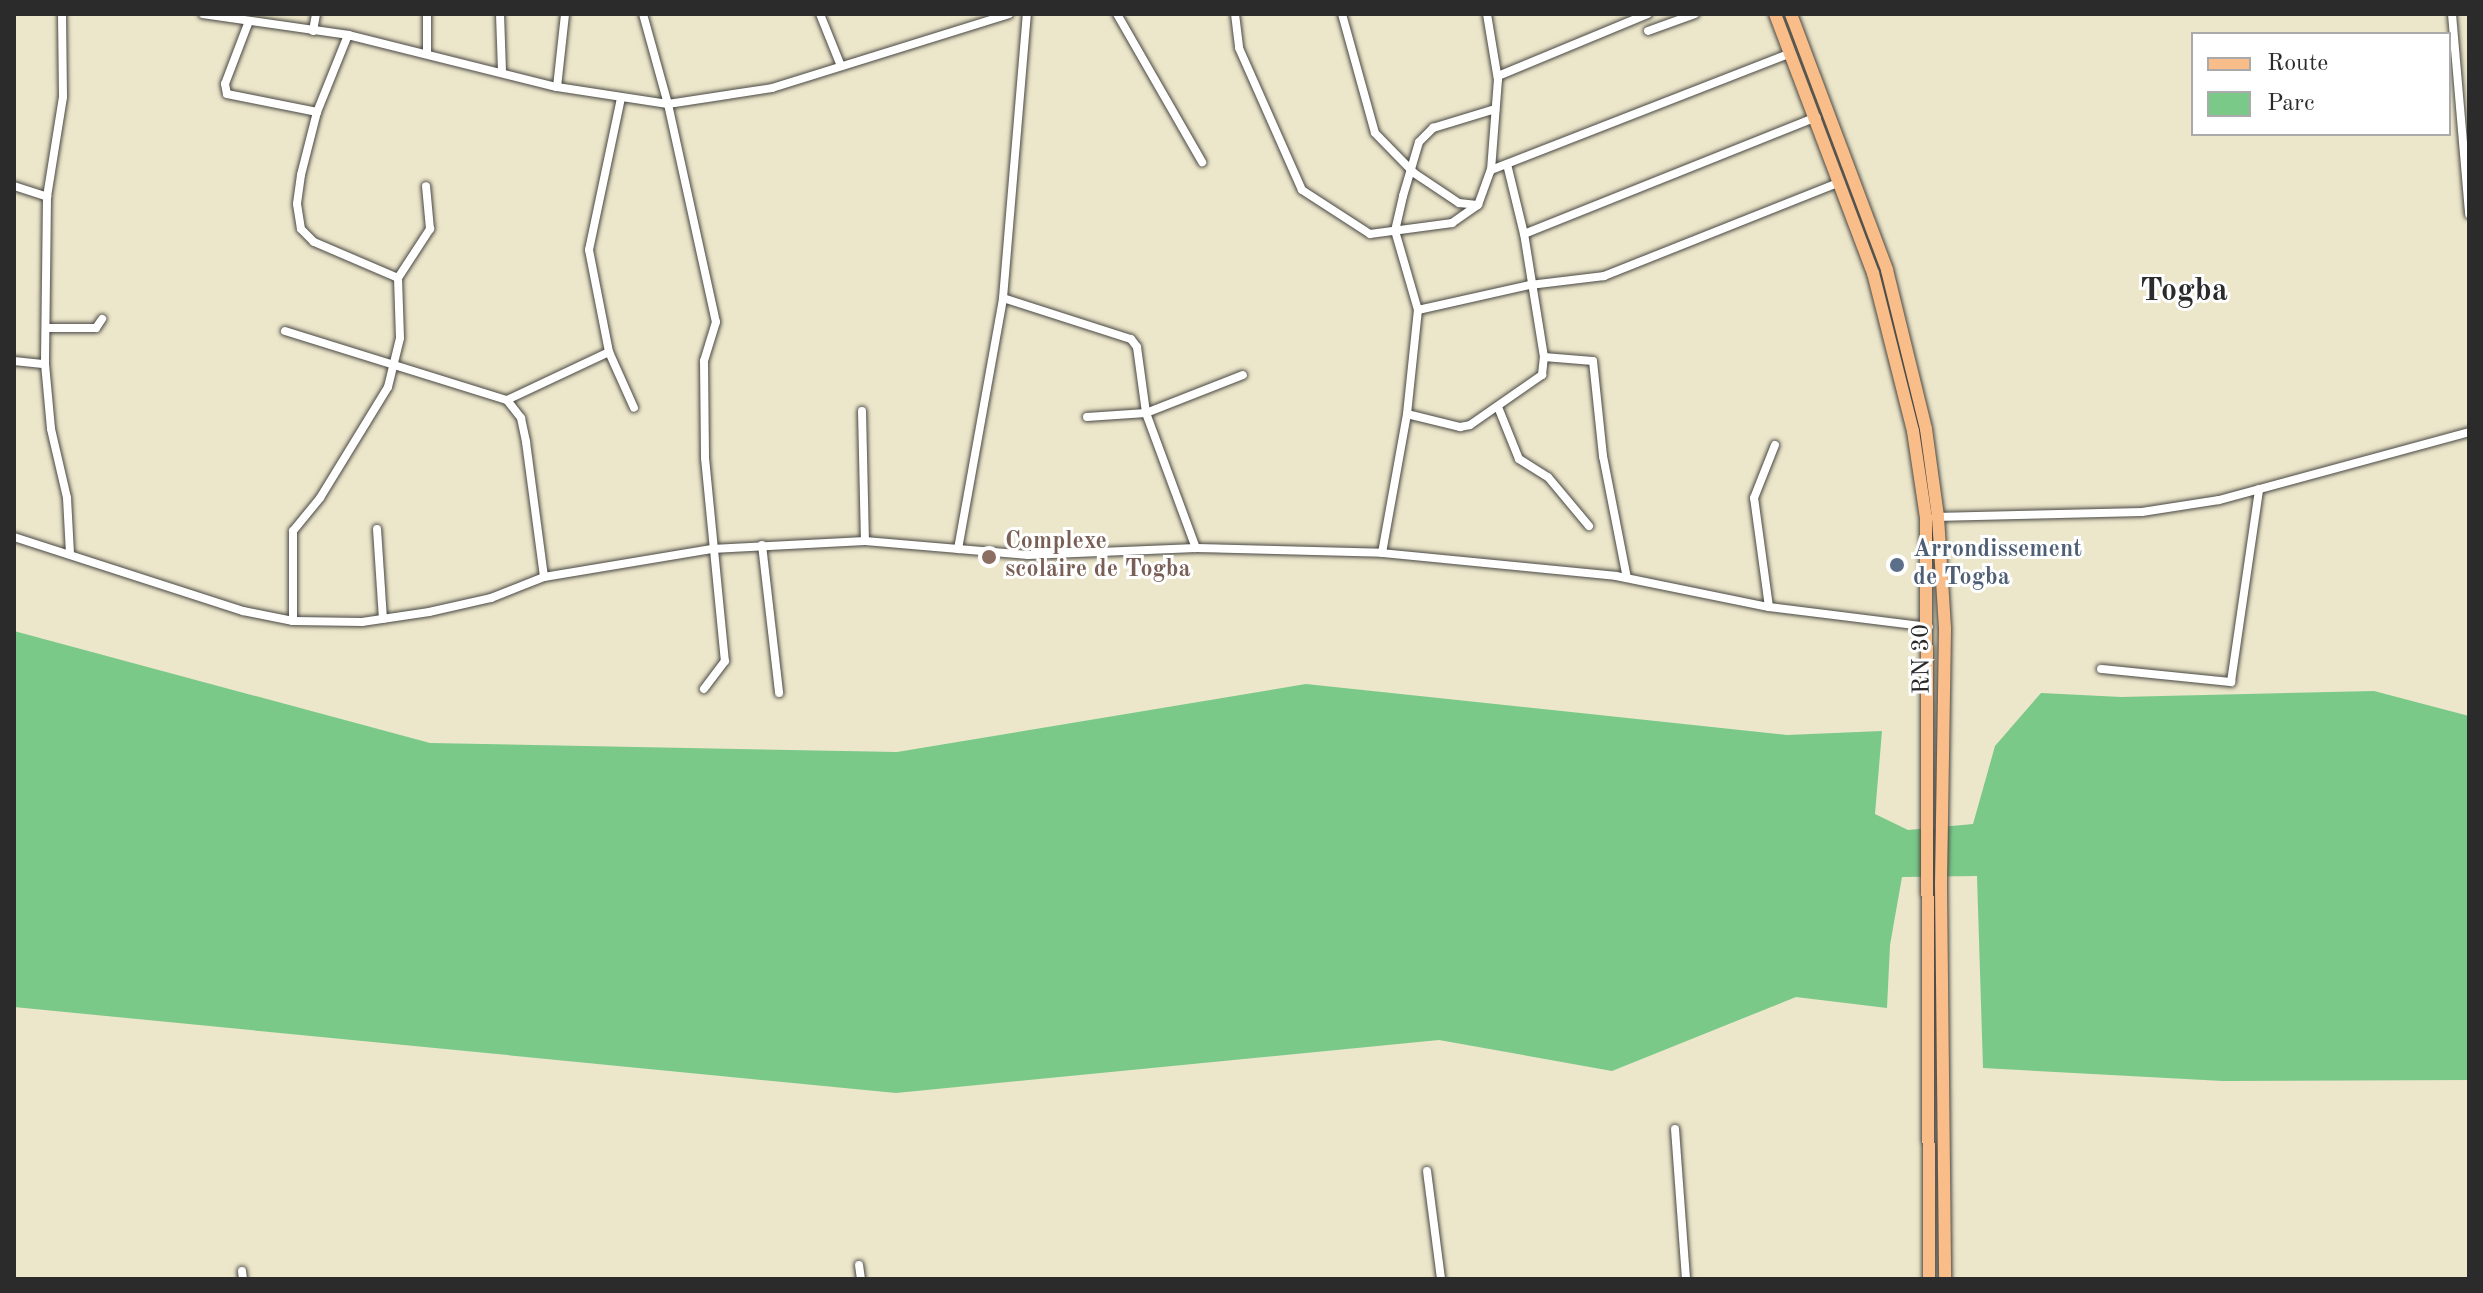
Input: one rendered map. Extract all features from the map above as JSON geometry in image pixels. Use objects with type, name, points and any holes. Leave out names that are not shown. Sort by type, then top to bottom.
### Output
[{"type":"main road","name":"RN 30","points":[[1775,14],[1840,182],[1896,353],[1932,518],[1927,884],[1929,1279]]},
{"type":"main road","name":"RN 30","points":[[1791,14],[1887,270],[1926,429],[1945,643],[1941,885],[1945,1279]]},
{"type":"street","points":[[62,14],[63,97],[47,197],[45,364],[51,429],[67,498],[70,553]]},
{"type":"street","points":[[203,14],[348,35],[427,52],[557,87],[668,104],[772,88],[1009,14]]},
{"type":"street","points":[[313,31],[316,14]]},
{"type":"street","points":[[427,14],[427,52]]},
{"type":"street","points":[[500,14],[502,72]]},
{"type":"street","points":[[557,87],[565,14]]},
{"type":"street","points":[[643,14],[668,104],[716,322],[704,361],[712,549],[725,661],[704,689]]},
{"type":"street","points":[[820,14],[841,66]]},
{"type":"street","points":[[958,549],[1003,298],[1027,14]]},
{"type":"street","points":[[1117,14],[1202,162]]},
{"type":"street","points":[[1235,14],[1239,48],[1302,190],[1366,233],[1452,223],[1478,205],[1491,170],[1498,76],[1487,14]]},
{"type":"street","points":[[1342,14],[1368,121],[1414,173],[1459,203],[1478,205]]},
{"type":"street","points":[[1498,76],[1648,14]]},
{"type":"street","points":[[1648,31],[1695,14]]},
{"type":"street","points":[[2452,14],[2469,214]]},
{"type":"street","points":[[249,21],[225,84],[227,94],[317,112]]},
{"type":"street","points":[[348,35],[317,112],[297,204],[301,229],[314,242],[398,278]]},
{"type":"street","points":[[1491,170],[1791,53]]},
{"type":"street","points":[[621,98],[589,250],[609,352],[634,408]]},
{"type":"street","points":[[1382,553],[1407,414],[1418,310],[1395,231],[1414,173],[1419,142],[1433,128],[1495,109]]},
{"type":"street","points":[[1524,234],[1816,117]]},
{"type":"street","points":[[1407,414],[1460,427],[1498,407],[1542,375],[1544,357],[1524,234],[1507,164]]},
{"type":"street","points":[[1418,310],[1530,285],[1604,276],[1840,182]]},
{"type":"street","points":[[14,186],[47,197]]},
{"type":"street","points":[[293,621],[293,531],[320,498],[388,387],[391,363],[400,338],[398,278],[430,229],[426,186]]},
{"type":"street","points":[[1003,298],[1125,334],[1137,347],[1146,413],[1196,548]]},
{"type":"street","points":[[46,328],[96,328],[102,319]]},
{"type":"street","points":[[285,331],[507,400],[521,418],[544,577]]},
{"type":"street","points":[[507,400],[609,352]]},
{"type":"street","points":[[1544,357],[1593,361],[1603,456],[1627,578]]},
{"type":"street","points":[[14,361],[45,364]]},
{"type":"street","points":[[1087,417],[1146,413],[1243,375]]},
{"type":"street","points":[[1498,407],[1519,459],[1548,477],[1589,526]]},
{"type":"street","points":[[862,411],[865,541]]},
{"type":"street","points":[[1932,518],[2142,512],[2259,489],[2469,432]]},
{"type":"street","points":[[1769,607],[1754,498],[1775,445]]},
{"type":"street","points":[[2101,669],[2231,682],[2259,489]]},
{"type":"street","points":[[377,529],[383,619]]},
{"type":"street","points":[[14,537],[243,611],[293,621],[383,619],[491,598],[544,577],[712,549],[865,541],[1028,555],[1196,548],[1382,553],[1627,578],[1769,607],[1930,627]]},
{"type":"street","points":[[762,545],[779,693]]},
{"type":"street","points":[[1675,1129],[1686,1279]]},
{"type":"street","points":[[1427,1171],[1441,1279]]},
{"type":"street","points":[[859,1265],[861,1279]]},
{"type":"green space","points":[[14,631],[430,743],[897,752],[1306,684],[1787,735],[1882,731],[1875,814],[1908,830],[1973,824],[1995,746],[2041,693],[2121,697],[2374,691],[2469,716],[2469,1080],[2223,1081],[1983,1068],[1977,876],[1902,877],[1890,945],[1887,1008],[1796,997],[1612,1071],[1439,1040],[896,1093],[14,1007]]},
{"type":"place","name":"Complexe scolaire de Togba","points":[[989,557]]},
{"type":"place","name":"Arrondissement de Togba","points":[[1897,565]]},
{"type":"district","name":"Togba","points":[[2184,292]]}]
